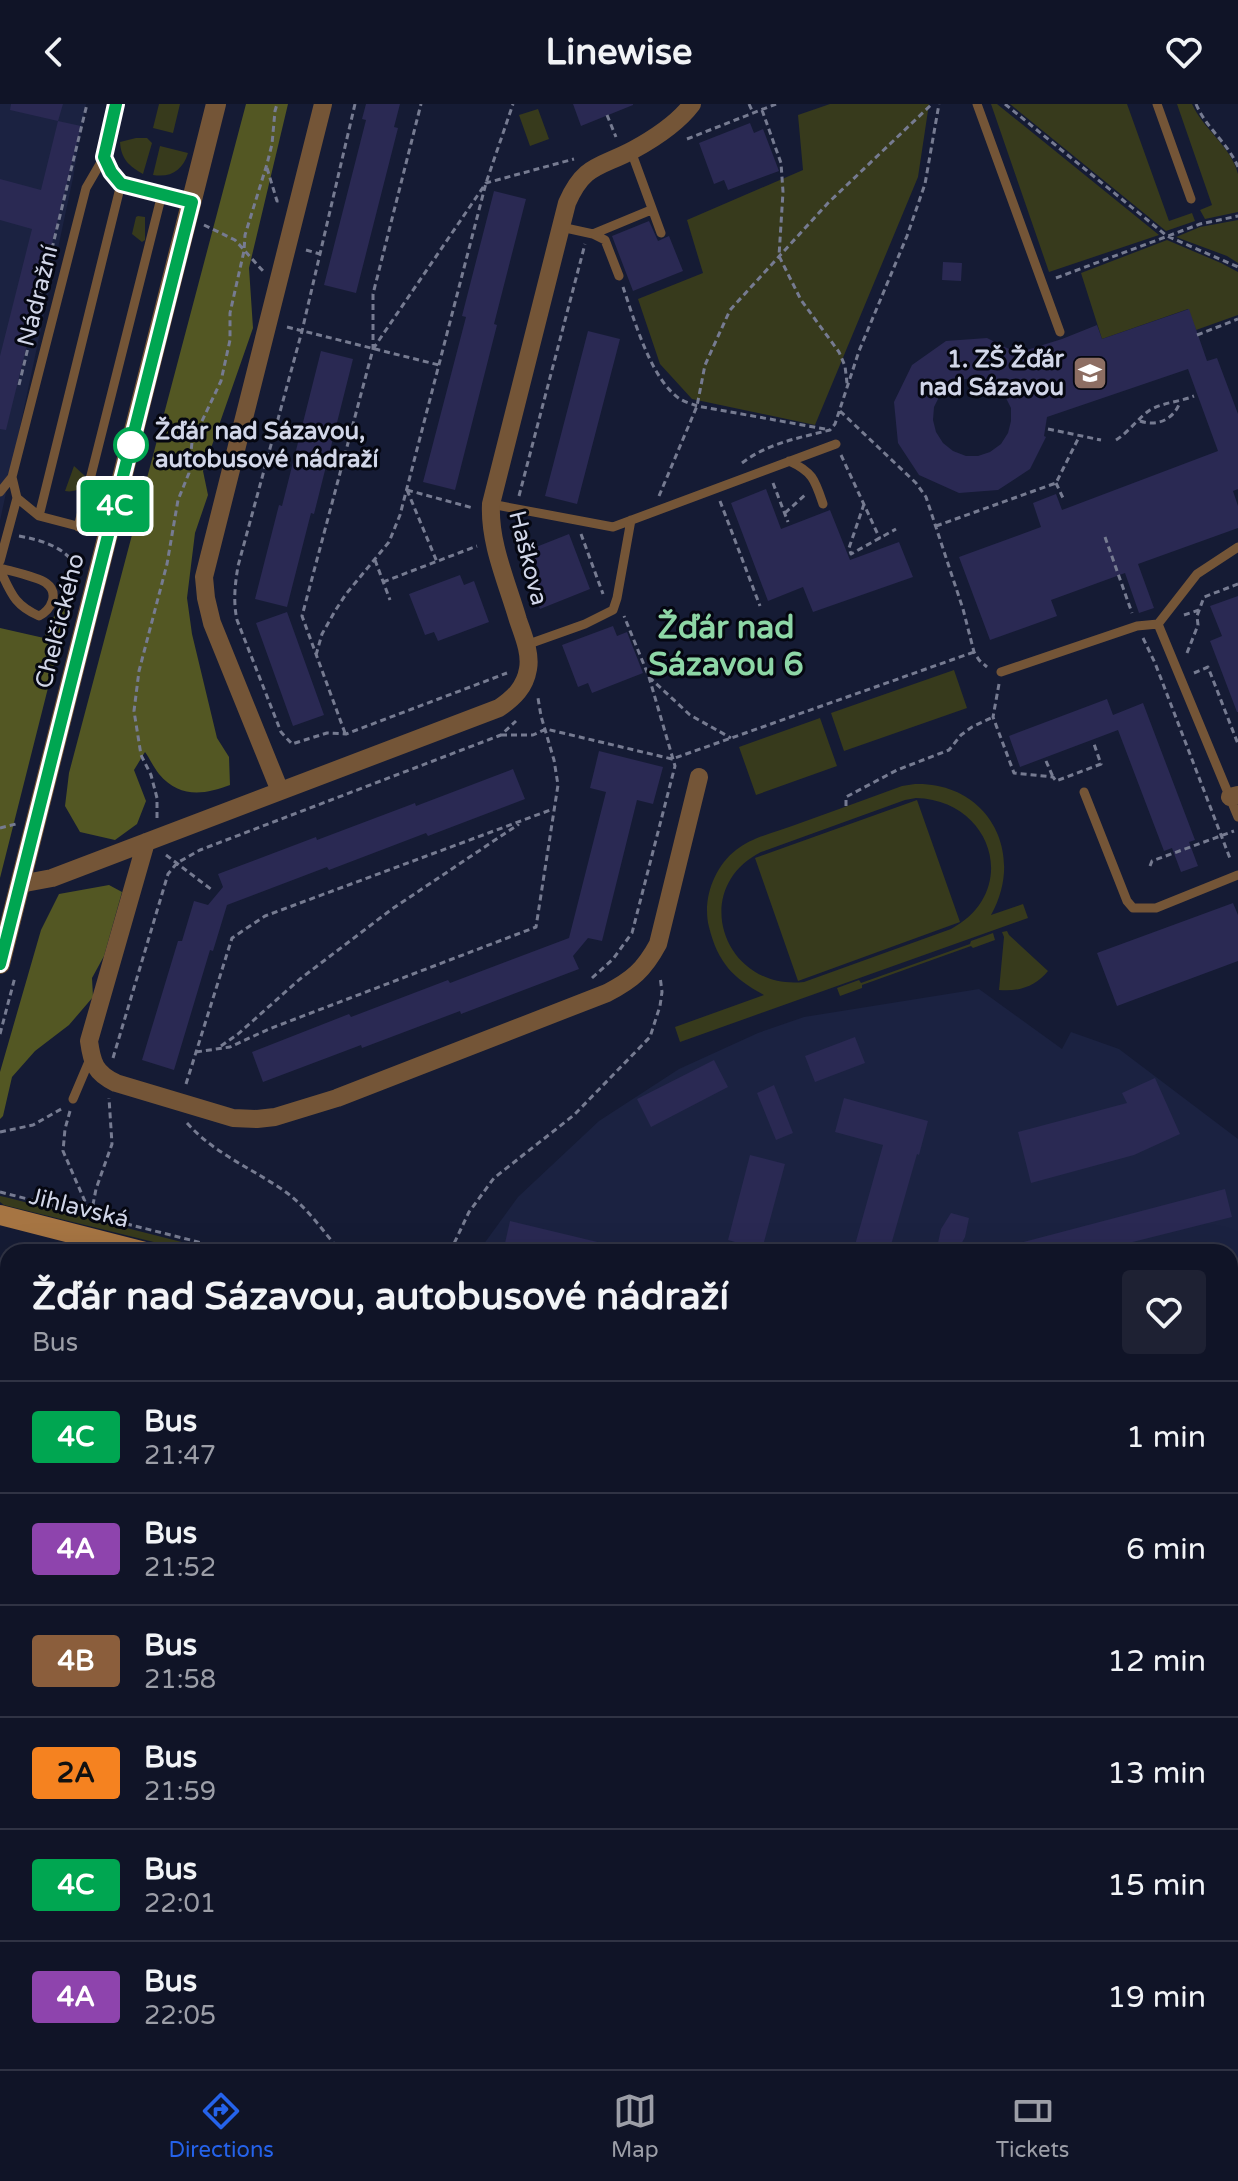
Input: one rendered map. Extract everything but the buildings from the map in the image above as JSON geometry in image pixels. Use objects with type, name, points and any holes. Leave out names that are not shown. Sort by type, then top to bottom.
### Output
[{"type":"main road","name":"Jihlavská","points":[[0,1215],[114,1244]]},
{"type":"street","name":"Chelčického","points":[[0,964],[216,104]]},
{"type":"street","points":[[280,791],[212,623],[204,577],[323,104]]},
{"type":"street","name":"Haškova","points":[[20,884],[52,878],[499,708],[512,700],[525,682],[529,665],[490,520],[483,506],[567,203],[576,184],[588,172],[625,148],[665,131],[692,104]]},
{"type":"street","points":[[151,840],[89,1041],[91,1056],[100,1075],[110,1072],[233,1118],[275,1117],[337,1098],[607,993],[625,983],[643,968],[658,944],[699,777]]},
{"type":"lane","name":"Nádražní","points":[[17,498],[12,477],[86,188],[104,157],[116,104]]},
{"type":"lane","points":[[977,104],[1060,332]]},
{"type":"lane","points":[[1157,104],[1191,199]]},
{"type":"lane","points":[[625,148],[661,233]]},
{"type":"lane","points":[[104,157],[121,184],[192,202]]},
{"type":"lane","points":[[39,516],[121,184]]},
{"type":"lane","points":[[78,527],[162,194]]},
{"type":"lane","points":[[590,234],[651,210]]},
{"type":"lane","points":[[561,227],[605,240],[619,276]]},
{"type":"lane","points":[[483,506],[613,527],[836,444]]},
{"type":"lane","points":[[789,461],[806,469],[814,479],[823,504]]},
{"type":"lane","points":[[0,492],[12,477]]},
{"type":"lane","points":[[0,561],[17,498],[39,516],[108,534]]},
{"type":"lane","points":[[526,645],[585,624],[613,610],[631,520]]},
{"type":"lane","points":[[1001,672],[1137,626],[1158,624],[1197,574],[1238,547]]},
{"type":"lane","points":[[0,569],[47,583],[53,601],[48,611],[39,616],[12,598],[0,569]]},
{"type":"lane","points":[[1158,624],[1234,796],[1238,817]]},
{"type":"lane","points":[[1084,792],[1127,901],[1133,908],[1156,908],[1237,875]]},
{"type":"lane","points":[[73,1099],[91,1056]]},
{"type":"path","points":[[19,387],[87,104]]},
{"type":"path","points":[[151,840],[157,798],[138,743],[134,711],[139,671],[167,564],[178,500],[189,473],[192,442],[221,381],[245,235],[267,164],[277,104]]},
{"type":"path","points":[[355,104],[302,331],[238,566],[234,606],[281,732],[292,744],[327,733],[346,734],[506,674]]},
{"type":"path","points":[[346,734],[302,616],[373,349],[373,294],[421,104]]},
{"type":"path","points":[[316,656],[322,634],[335,611],[389,542],[400,515],[486,183],[513,104]]},
{"type":"path","points":[[749,104],[753,113]]},
{"type":"path","points":[[665,131],[671,145],[776,104]]},
{"type":"path","points":[[656,503],[697,406],[705,365],[730,310],[828,203],[932,104]]},
{"type":"path","points":[[734,469],[770,446],[830,430],[835,424],[859,351],[925,184],[939,104]]},
{"type":"path","points":[[1005,104],[1167,236],[1238,267]]},
{"type":"path","points":[[1196,104],[1201,116],[1233,155],[1238,167]]},
{"type":"path","points":[[762,110],[781,163],[783,192],[779,256],[801,300],[839,352],[845,366],[847,388]]},
{"type":"path","points":[[607,115],[625,148]]},
{"type":"path","points":[[373,349],[486,183],[574,159]]},
{"type":"path","points":[[267,164],[277,201],[297,206]]},
{"type":"path","points":[[1041,283],[1200,224],[1238,216]]},
{"type":"path","points":[[201,224],[235,240],[276,287]]},
{"type":"path","points":[[519,495],[590,234]]},
{"type":"path","points":[[619,276],[649,357],[668,388],[681,400],[697,406],[830,430]]},
{"type":"path","points":[[1197,335],[1238,319]]},
{"type":"path","points":[[267,322],[439,365]]},
{"type":"path","points":[[1116,440],[1152,409],[1194,396]]},
{"type":"path","points":[[1140,421],[1157,423],[1169,418],[1180,402]]},
{"type":"path","points":[[840,411],[922,491],[936,526],[974,652],[986,666],[1001,672],[993,717],[1014,773],[1053,777]]},
{"type":"path","points":[[1048,429],[1101,440]]},
{"type":"path","points":[[936,526],[1056,483],[1079,437]]},
{"type":"path","points":[[836,444],[880,539]]},
{"type":"path","points":[[772,480],[788,522]]},
{"type":"path","points":[[1056,483],[1063,498]]},
{"type":"path","points":[[785,513],[816,485]]},
{"type":"path","points":[[407,490],[483,506]]},
{"type":"path","points":[[407,490],[437,562]]},
{"type":"path","points":[[719,501],[760,606]]},
{"type":"path","points":[[864,504],[849,548],[851,554],[896,529]]},
{"type":"path","points":[[575,519],[609,612]]},
{"type":"path","points":[[1105,537],[1137,626],[1155,663],[1237,875]]},
{"type":"path","points":[[46,541],[68,555],[83,577]]},
{"type":"path","points":[[383,582],[480,545]]},
{"type":"path","points":[[375,560],[390,600]]},
{"type":"path","points":[[1184,659],[1198,625],[1197,616],[1204,597],[1238,584]]},
{"type":"path","points":[[583,986],[613,959],[632,933],[675,766],[649,677],[617,598]]},
{"type":"path","points":[[91,1215],[96,1189],[112,1144],[110,1072],[168,874],[177,863],[200,850],[501,735],[533,735],[546,729],[672,759],[974,652]]},
{"type":"path","points":[[1190,674],[1208,667],[1238,743]]},
{"type":"path","points":[[649,677],[690,715],[731,738]]},
{"type":"path","points":[[196,1052],[230,1047],[269,1029],[536,927],[558,785],[541,716],[539,688]]},
{"type":"path","points":[[846,806],[846,797],[897,770],[949,750],[961,735],[993,717]]},
{"type":"path","points":[[1046,761],[1056,781],[1101,764],[1094,744]]},
{"type":"path","points":[[334,1244],[296,1200],[202,1140],[184,1120],[181,1096],[232,938],[265,916],[553,809]]},
{"type":"path","points":[[217,1049],[300,979],[392,909],[524,820]]},
{"type":"path","points":[[0,828],[20,823]]},
{"type":"path","points":[[1150,866],[1152,861],[1238,830]]},
{"type":"path","points":[[177,863],[212,890]]},
{"type":"path","points":[[454,1244],[469,1212],[494,1178],[574,1115],[650,1037],[662,992],[660,976],[649,959]]},
{"type":"path","points":[[73,1099],[63,1151],[91,1215]]},
{"type":"path","points":[[0,1132],[33,1125],[57,1113],[73,1099]]},
{"type":"path","points":[[0,1192],[206,1244]]},
{"type":"shaded area","points":[[0,104],[86,104],[0,521]]},
{"type":"shaded area","points":[[979,989],[1062,1049],[1071,1032],[1119,1049],[1238,1139],[1238,1244],[484,1244],[518,1197],[599,1121],[679,1069],[758,1033],[804,1017]]},
{"type":"green space","points":[[159,104],[180,104],[173,133],[153,128]]},
{"type":"green space","points":[[246,104],[288,104],[249,268],[253,328],[203,471],[208,495],[195,533],[187,598],[192,634],[217,738],[229,757],[230,785],[211,791],[183,791],[159,774],[145,752],[134,770],[146,801],[137,824],[115,840],[80,832],[65,806],[69,773]]},
{"type":"green space","points":[[830,104],[929,104],[918,177],[815,425],[692,399],[660,364],[638,299],[703,273],[687,220],[803,170],[798,115]]},
{"type":"green space","points":[[991,104],[997,104],[1159,235],[1049,272]]},
{"type":"green space","points":[[1010,104],[1127,104],[1169,221],[1192,213],[1195,221],[1166,231]]},
{"type":"green space","points":[[1177,104],[1192,104],[1229,155],[1238,174],[1238,212],[1205,219],[1200,210],[1212,205]]},
{"type":"green space","points":[[538,109],[549,139],[530,146],[519,115]]},
{"type":"green space","points":[[147,138],[152,143],[143,174],[127,161],[121,148],[120,142]]},
{"type":"green space","points":[[160,146],[188,153],[175,172],[153,175]]},
{"type":"green space","points":[[138,216],[145,217],[145,240],[142,242],[132,234]]},
{"type":"green space","points":[[1238,220],[1238,263],[1176,237],[1200,227]]},
{"type":"green space","points":[[1167,240],[1238,272],[1238,315],[1196,330],[1188,309],[1102,339],[1081,273]]},
{"type":"green space","points":[[74,466],[85,476],[84,483],[77,490],[65,491]]},
{"type":"green space","points":[[67,588],[73,589],[0,878],[0,628],[44,638]]},
{"type":"green space","points":[[954,670],[967,708],[844,751],[831,713]]},
{"type":"green space","points":[[820,718],[837,766],[756,795],[739,747]]},
{"type":"green space","points":[[902,786],[941,787],[963,795],[980,808],[994,826],[1002,846],[1004,868],[1001,891],[991,915],[1023,904],[1028,918],[680,1042],[675,1027],[764,995],[728,968],[717,950],[709,927],[709,895],[716,875],[728,857],[756,839]],"holes":[[[916,798],[942,803],[964,814],[979,831],[989,850],[991,872],[986,893],[973,913],[951,929],[804,982],[776,981],[753,971],[736,955],[725,934],[721,912],[726,889],[739,869],[761,852],[905,800]]]},
{"type":"green space","points":[[917,800],[960,922],[798,981],[755,858]]},
{"type":"green space","points":[[109,885],[122,892],[104,956],[92,978],[93,997],[69,1025],[35,1051],[12,1077],[0,1119],[0,1072],[41,930],[59,894]]},
{"type":"green space","points":[[1007,931],[1048,971],[1026,987],[999,990],[1002,932]]},
{"type":"green space","points":[[993,933],[995,940],[862,985],[862,988],[840,996],[837,988],[859,980],[861,983]]},
{"type":"green space","points":[[0,1196],[189,1244],[162,1244],[0,1202]]},
{"type":"bus line","name":"4C","points":[[0,964],[192,202],[121,184],[111,172],[104,157],[116,104]]},
{"type":"place","name":"1. ZŠ Žďár nad Sázavou","points":[[1090,373]]},
{"type":"place","name":"Žďár nad Sázavou, autobusové nádraží","points":[[131,445]]},
{"type":"district","name":"Žďár nad Sázavou 6","points":[[726,646]]}]
